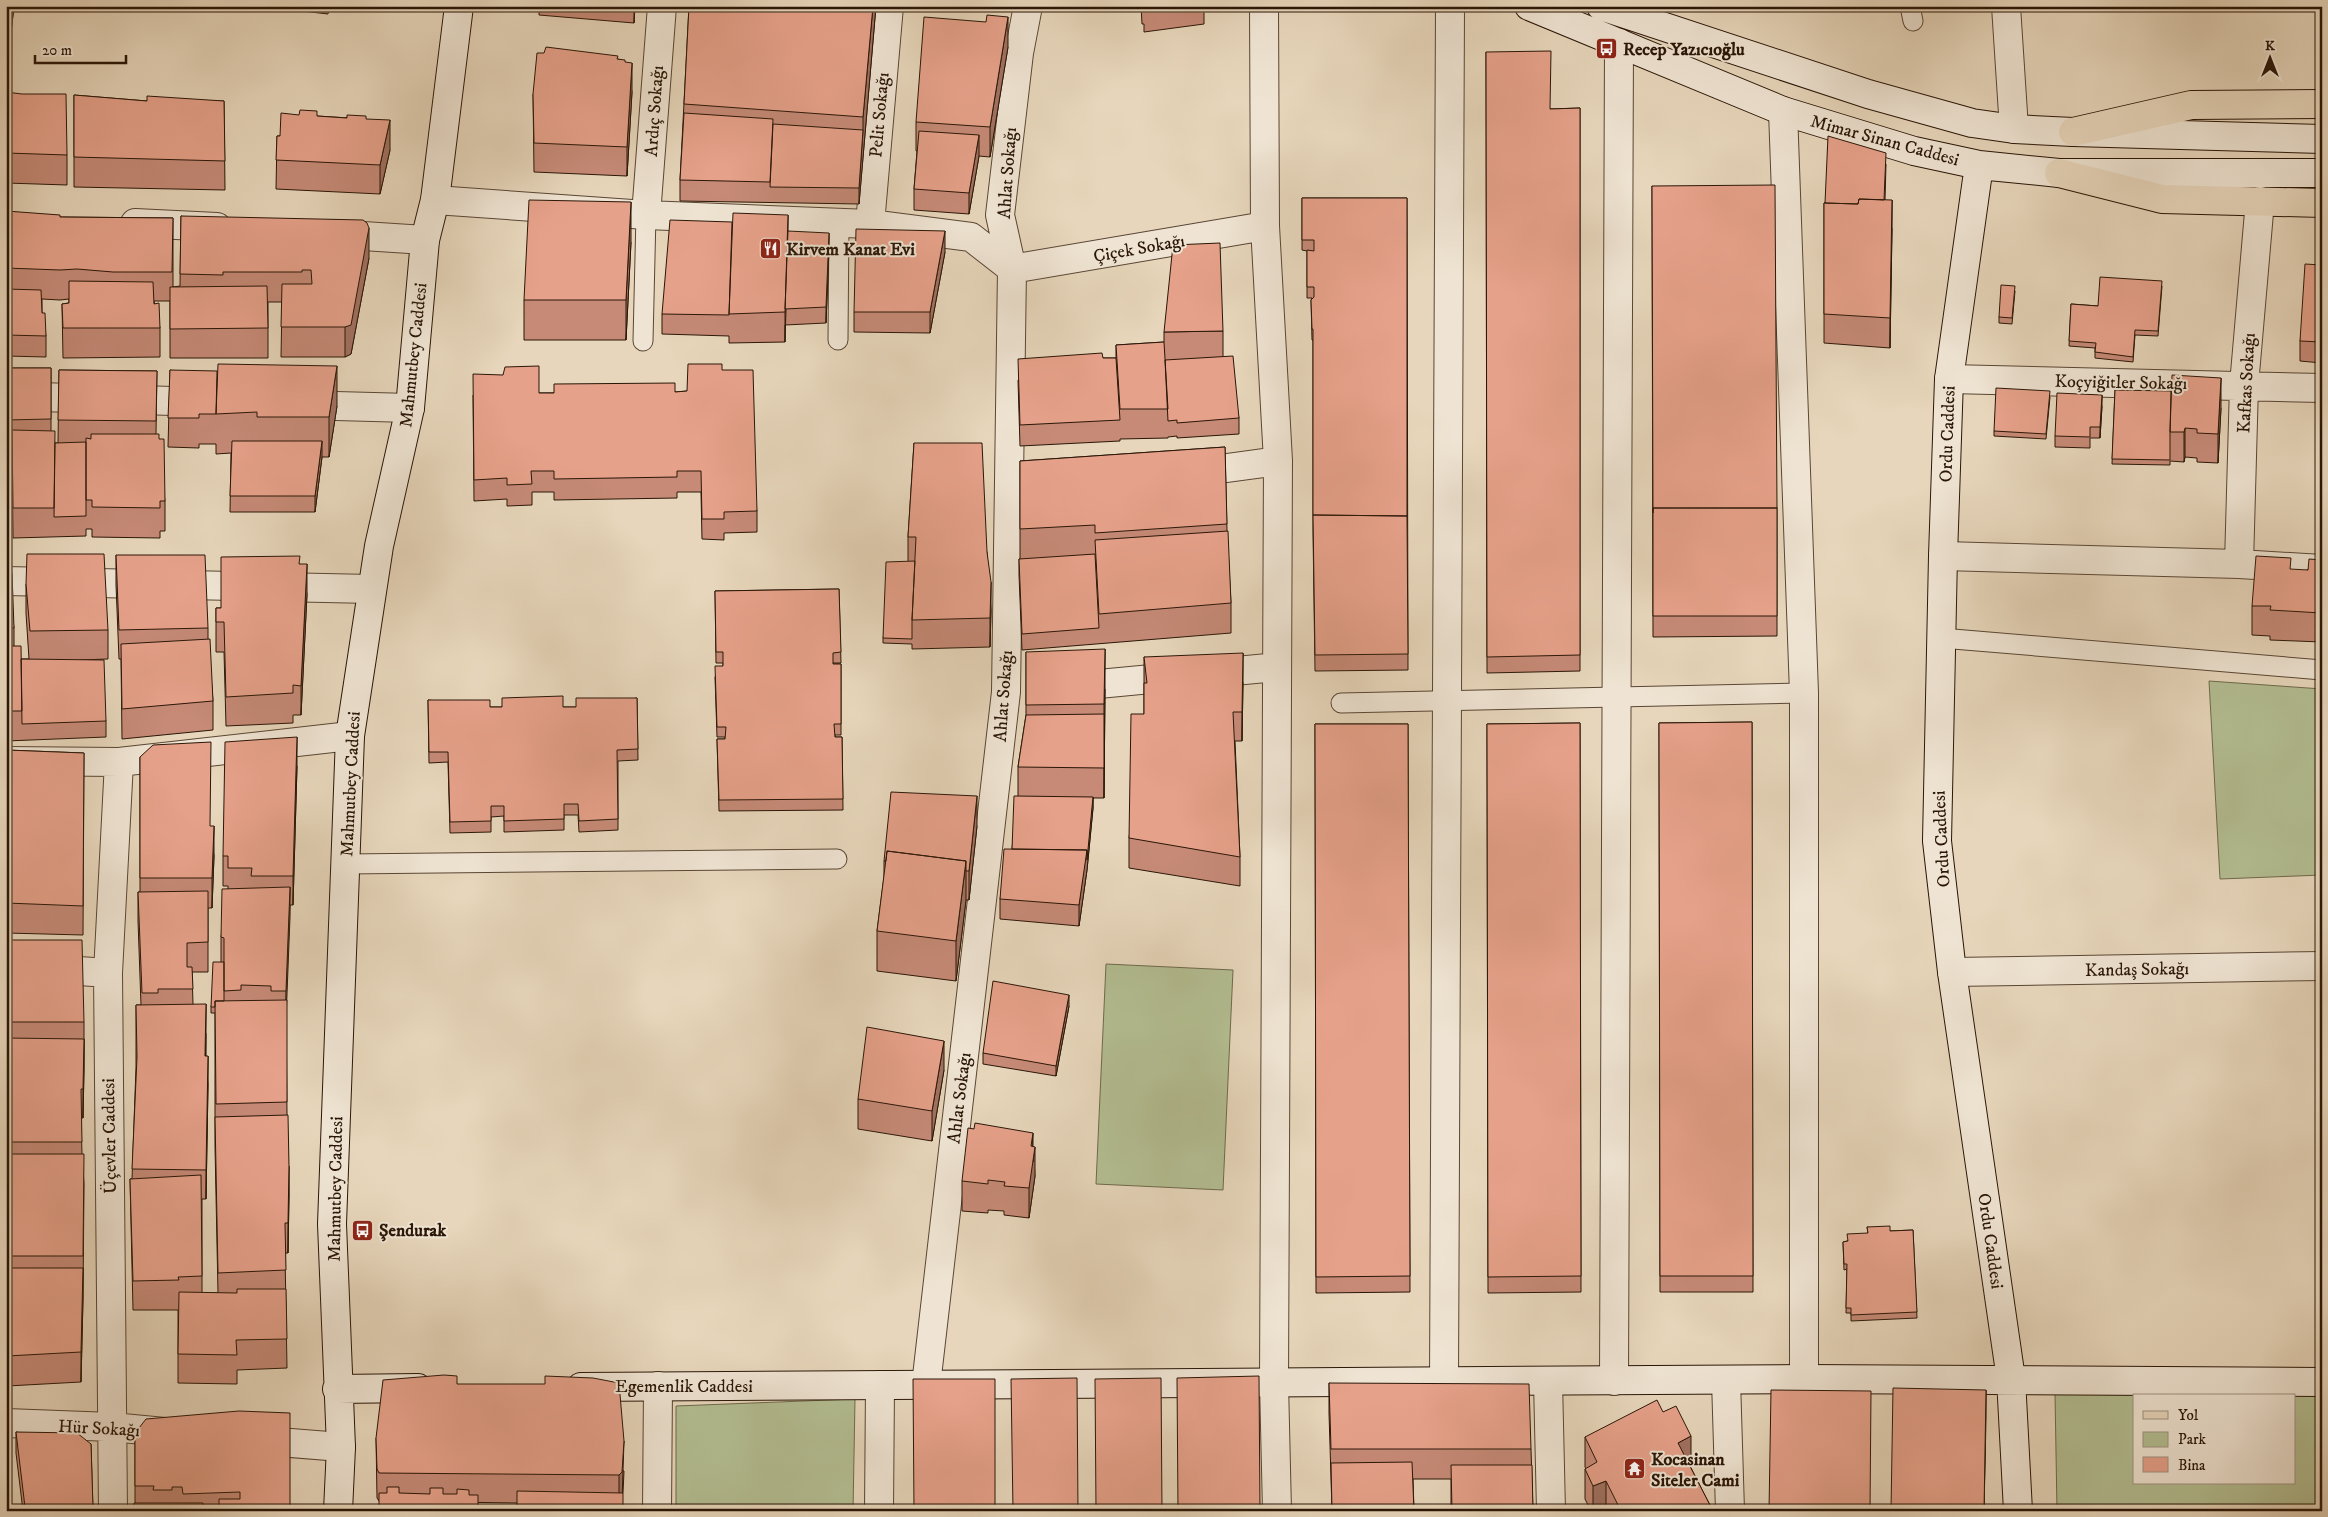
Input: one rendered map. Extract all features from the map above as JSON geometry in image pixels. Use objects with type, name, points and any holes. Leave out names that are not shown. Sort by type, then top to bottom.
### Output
[{"type":"main road","points":[[2073,132],[2191,106],[2322,104]]},
{"type":"main road","points":[[2059,173],[2162,199],[2322,202]]},
{"type":"street","name":"Mahmutbey Caddesi","points":[[338,1511],[341,1447],[337,1388],[332,1224],[350,736],[379,546],[410,408],[425,240],[435,200],[459,6]]},
{"type":"street","name":"Ardıç Sokağı","points":[[646,215],[662,6]]},
{"type":"street","name":"Pelit Sokağı","points":[[870,224],[889,6]]},
{"type":"street","name":"Ahlat Sokağı","points":[[926,1385],[1006,692],[1020,497],[1012,269],[1000,215],[1019,53],[1028,6]]},
{"type":"street","points":[[1264,6],[1265,226],[1278,461],[1274,1383],[1278,1511]]},
{"type":"street","points":[[1444,1382],[1450,6]]},
{"type":"street","name":"Mimar Sinan Caddesi","points":[[1528,6],[1783,111],[1914,151],[1979,165],[2059,173],[2322,173]]},
{"type":"street","points":[[1601,6],[1868,94],[1972,123],[2014,129],[2073,132],[2322,139]]},
{"type":"street","points":[[2006,6],[2014,129]]},
{"type":"street","points":[[1614,1381],[1619,43]]},
{"type":"street","points":[[1783,111],[1804,693],[1804,1379]]},
{"type":"street","name":"Ordu Caddesi","points":[[1979,165],[1949,379],[1937,841],[1952,972],[2012,1379],[2018,1511]]},
{"type":"street","points":[[435,200],[646,215],[870,224],[971,237],[1012,269]]},
{"type":"street","name":"Kafkas Sokağı","points":[[2239,564],[2244,385],[2260,201]]},
{"type":"street","points":[[106,221],[246,229]]},
{"type":"street","name":"Çiçek Sokağı","points":[[1012,269],[1265,226]]},
{"type":"street","points":[[305,233],[425,240]]},
{"type":"street","name":"Koçyiğitler Sokağı","points":[[1949,379],[2322,388]]},
{"type":"street","points":[[6,396],[233,403]]},
{"type":"street","points":[[272,404],[410,408]]},
{"type":"street","points":[[1169,476],[1278,461]]},
{"type":"street","points":[[1943,556],[2239,564],[2322,570]]},
{"type":"street","points":[[6,581],[372,589]]},
{"type":"street","points":[[1006,692],[1277,668]]},
{"type":"street","points":[[6,761],[119,762],[350,736]]},
{"type":"street","name":"Üçevler Caddesi","points":[[112,1511],[108,973],[119,762]]},
{"type":"street","points":[[6,966],[108,973]]},
{"type":"street","name":"Kandaş Sokağı","points":[[1952,972],[2322,966]]},
{"type":"street","name":"Egemenlik Caddesi","points":[[560,1387],[1804,1379],[2322,1382]]},
{"type":"street","points":[[1726,1380],[1730,1511]]},
{"type":"street","points":[[1548,1381],[1551,1511]]},
{"type":"street","points":[[657,1511],[658,1386]]},
{"type":"street","points":[[878,1511],[880,1386]]},
{"type":"street","points":[[337,1388],[444,1388]]},
{"type":"street","name":"Hür Sokağı","points":[[6,1423],[112,1427],[201,1435]]},
{"type":"street","points":[[231,1438],[341,1447]]},
{"type":"lane","points":[[642,341],[646,215]]},
{"type":"lane","points":[[838,340],[839,223]]},
{"type":"lane","points":[[1941,638],[2322,670]]},
{"type":"lane","points":[[1341,703],[1804,693]]},
{"type":"lane","points":[[346,864],[837,859]]},
{"type":"green space","points":[[2209,681],[2322,689],[2322,875],[2220,879]]},
{"type":"green space","points":[[1106,964],[1233,970],[1223,1190],[1096,1184]]},
{"type":"green space","points":[[2322,1388],[2322,1511],[2057,1511],[2055,1393]]},
{"type":"green space","points":[[855,1399],[853,1511],[676,1511],[676,1406]]},
{"type":"building","points":[[6,6],[12,6],[7,52],[6,52]]},
{"type":"building","points":[[689,6],[722,6],[782,11],[783,6],[873,6],[863,117],[684,104]]},
{"type":"building","points":[[1144,6],[1180,6],[1144,11]]},
{"type":"building","points":[[987,15],[1008,17],[990,127],[916,122],[924,17],[986,22]]},
{"type":"building","points":[[546,47],[618,56],[617,59],[632,63],[627,147],[534,143],[533,94],[537,53],[544,53]]},
{"type":"building","points":[[1551,51],[1550,109],[1580,108],[1580,655],[1487,657],[1486,52]]},
{"type":"building","points":[[6,92],[66,94],[67,155],[6,153]]},
{"type":"building","points":[[74,95],[147,101],[147,96],[224,101],[225,161],[74,157]]},
{"type":"building","points":[[300,110],[317,111],[317,116],[347,118],[347,115],[366,116],[366,119],[390,120],[380,165],[276,160],[277,136],[280,136],[281,113],[299,115]]},
{"type":"building","points":[[684,113],[773,119],[770,182],[680,180]]},
{"type":"building","points":[[773,124],[863,130],[859,188],[770,187]]},
{"type":"building","points":[[919,131],[979,135],[969,193],[914,189]]},
{"type":"building","points":[[1828,136],[1886,153],[1884,200],[1859,199],[1858,204],[1825,203]]},
{"type":"building","points":[[1775,185],[1777,508],[1653,508],[1653,513],[1652,186]]},
{"type":"building","points":[[1302,198],[1407,198],[1407,516],[1313,515],[1313,329],[1311,300],[1314,297],[1314,287],[1307,287],[1307,250],[1314,251],[1314,240],[1302,240]]},
{"type":"building","points":[[1859,199],[1892,200],[1890,318],[1824,314],[1824,203],[1858,204]]},
{"type":"building","points":[[529,200],[631,202],[626,300],[524,300]]},
{"type":"building","points":[[6,211],[60,215],[60,217],[173,218],[172,272],[6,268]]},
{"type":"building","points":[[733,213],[788,215],[785,312],[729,314]]},
{"type":"building","points":[[181,216],[363,220],[369,228],[351,325],[345,327],[281,327],[282,284],[312,284],[311,270],[302,270],[302,272],[223,272],[223,275],[180,274]]},
{"type":"building","points":[[670,220],[732,222],[729,315],[662,314]]},
{"type":"building","points":[[856,229],[945,231],[930,312],[854,312]]},
{"type":"building","points":[[788,231],[829,233],[826,307],[785,309]]},
{"type":"building","points":[[1220,243],[1223,331],[1164,332],[1173,245]]},
{"type":"building","points":[[2305,264],[2322,265],[2322,342],[2300,341]]},
{"type":"building","points":[[2100,277],[2162,281],[2158,331],[2135,330],[2133,357],[2095,352],[2096,343],[2069,341],[2071,304],[2098,306]]},
{"type":"building","points":[[69,281],[153,282],[154,304],[159,303],[160,328],[63,328],[62,304],[69,303]]},
{"type":"building","points":[[2001,285],[2015,286],[2012,318],[1999,317]]},
{"type":"building","points":[[267,286],[268,328],[170,329],[170,287]]},
{"type":"building","points":[[6,289],[41,290],[46,336],[6,335]]},
{"type":"building","points":[[1164,342],[1168,409],[1120,409],[1116,345]]},
{"type":"building","points":[[1102,353],[1103,358],[1116,358],[1120,420],[1020,425],[1018,359]]},
{"type":"building","points":[[1233,356],[1239,418],[1177,423],[1177,420],[1168,421],[1165,360]]},
{"type":"building","points":[[218,364],[337,366],[329,417],[257,417],[257,412],[216,414]]},
{"type":"building","points":[[688,364],[722,364],[722,370],[753,370],[757,511],[724,512],[724,519],[702,519],[701,471],[677,471],[677,477],[554,479],[554,471],[531,471],[532,484],[507,485],[507,478],[474,480],[473,374],[503,375],[505,367],[539,366],[539,393],[554,393],[554,384],[675,383],[675,392],[687,391]]},
{"type":"building","points":[[6,368],[51,368],[51,419],[6,420]]},
{"type":"building","points":[[59,370],[157,371],[156,421],[58,420]]},
{"type":"building","points":[[170,370],[217,371],[216,414],[199,414],[199,418],[168,418]]},
{"type":"building","points":[[2172,375],[2221,378],[2218,434],[2197,433],[2197,429],[2185,428],[2184,432],[2170,432]]},
{"type":"building","points":[[1996,388],[2050,391],[2046,434],[1994,431]]},
{"type":"building","points":[[2115,390],[2171,391],[2170,460],[2112,459]]},
{"type":"building","points":[[2057,393],[2102,395],[2100,427],[2090,427],[2090,437],[2055,436]]},
{"type":"building","points":[[12,430],[55,431],[54,508],[13,508]]},
{"type":"building","points":[[91,434],[159,434],[159,439],[164,439],[165,501],[160,501],[160,508],[92,507],[92,500],[86,500],[86,438],[91,439]]},
{"type":"building","points":[[232,441],[322,441],[315,496],[230,496]]},
{"type":"building","points":[[86,442],[86,516],[54,517],[55,443]]},
{"type":"building","points":[[914,443],[982,443],[987,552],[991,582],[990,618],[912,620],[916,537],[908,537]]},
{"type":"building","points":[[1225,447],[1227,524],[1095,533],[1095,525],[1020,529],[1020,461]]},
{"type":"building","points":[[1653,508],[1777,508],[1777,616],[1653,616]]},
{"type":"building","points":[[1313,515],[1407,516],[1408,654],[1315,655]]},
{"type":"building","points":[[1228,531],[1231,603],[1099,614],[1095,540]]},
{"type":"building","points":[[6,554],[7,573],[12,573],[14,628],[6,628]]},
{"type":"building","points":[[27,554],[104,554],[108,630],[30,631],[26,584]]},
{"type":"building","points":[[1095,554],[1099,628],[1022,634],[1019,559]]},
{"type":"building","points":[[116,555],[205,555],[208,628],[119,630]]},
{"type":"building","points":[[300,556],[299,564],[307,564],[301,686],[293,685],[293,693],[226,697],[224,622],[216,622],[216,608],[221,608],[221,557]]},
{"type":"building","points":[[2256,556],[2291,558],[2290,569],[2308,570],[2309,559],[2322,560],[2322,613],[2270,610],[2271,606],[2252,606]]},
{"type":"building","points":[[915,561],[912,639],[883,638],[886,562]]},
{"type":"building","points":[[839,589],[841,652],[833,653],[833,664],[841,664],[841,724],[834,724],[835,737],[842,737],[843,799],[719,800],[717,739],[725,739],[726,727],[717,727],[715,666],[723,666],[723,652],[716,652],[715,591]]},
{"type":"building","points":[[210,639],[213,701],[122,709],[121,644]]},
{"type":"building","points":[[6,646],[21,646],[22,711],[6,711]]},
{"type":"building","points":[[1105,649],[1104,704],[1026,705],[1026,652]]},
{"type":"building","points":[[1243,653],[1242,712],[1233,712],[1240,857],[1129,838],[1131,714],[1144,714],[1144,683],[1147,683],[1144,657]]},
{"type":"building","points":[[21,659],[104,660],[106,721],[22,724]]},
{"type":"building","points":[[563,696],[563,707],[576,707],[576,698],[637,698],[638,749],[617,750],[618,819],[579,821],[578,804],[564,804],[564,819],[504,821],[504,806],[491,806],[491,821],[450,822],[448,752],[429,752],[428,700],[490,700],[490,707],[502,707],[502,698]]},
{"type":"building","points":[[1104,714],[1104,768],[1018,767],[1026,715]]},
{"type":"building","points":[[1752,722],[1753,1276],[1660,1276],[1659,723]]},
{"type":"building","points":[[1580,723],[1581,1276],[1488,1277],[1487,724]]},
{"type":"building","points":[[1315,724],[1408,724],[1410,1276],[1316,1277]]},
{"type":"building","points":[[297,737],[293,876],[251,876],[252,868],[228,868],[228,856],[223,856],[225,742]]},
{"type":"building","points":[[211,742],[210,826],[214,826],[212,878],[140,878],[140,757],[153,745]]},
{"type":"building","points":[[6,750],[84,753],[83,906],[6,903]]},
{"type":"building","points":[[891,792],[977,796],[969,871],[966,871],[966,861],[887,851],[886,861],[884,861]]},
{"type":"building","points":[[1014,796],[1093,797],[1087,860],[1087,850],[1012,849]]},
{"type":"building","points":[[1004,849],[1087,850],[1079,905],[1000,899]]},
{"type":"building","points":[[887,851],[966,861],[956,941],[877,931]]},
{"type":"building","points":[[290,887],[286,991],[271,991],[271,986],[241,985],[241,990],[224,991],[224,938],[221,937],[222,889]]},
{"type":"building","points":[[208,891],[208,942],[187,943],[187,967],[192,967],[193,989],[158,989],[158,993],[142,993],[138,892]]},
{"type":"building","points":[[6,940],[82,940],[84,1022],[6,1022]]},
{"type":"building","points":[[213,962],[224,962],[224,1001],[215,1001],[215,1007],[211,1007]]},
{"type":"building","points":[[993,981],[1069,995],[1056,1066],[983,1053]]},
{"type":"building","points":[[287,1000],[287,1102],[216,1104],[215,1001]]},
{"type":"building","points":[[206,1004],[205,1056],[208,1056],[206,1170],[132,1169],[137,1057],[136,1005]]},
{"type":"building","points":[[867,1027],[944,1041],[932,1111],[858,1099]]},
{"type":"building","points":[[6,1038],[84,1039],[83,1089],[81,1089],[82,1142],[6,1142]]},
{"type":"building","points":[[288,1115],[289,1166],[288,1223],[285,1223],[286,1270],[218,1273],[215,1117]]},
{"type":"building","points":[[975,1123],[1033,1133],[1031,1146],[1035,1147],[1029,1188],[1004,1186],[1005,1182],[988,1180],[988,1184],[962,1181],[968,1128],[974,1129]]},
{"type":"building","points":[[6,1154],[84,1154],[83,1256],[6,1256]]},
{"type":"building","points":[[201,1175],[202,1276],[178,1277],[179,1280],[133,1281],[130,1179]]},
{"type":"building","points":[[1890,1226],[1890,1231],[1913,1230],[1917,1312],[1851,1315],[1851,1308],[1846,1308],[1847,1264],[1844,1264],[1843,1242],[1848,1241],[1847,1234],[1868,1233],[1867,1227]]},
{"type":"building","points":[[6,1268],[83,1268],[81,1352],[7,1356]]},
{"type":"building","points":[[237,1289],[286,1289],[287,1339],[236,1340],[237,1355],[178,1354],[179,1292],[237,1293]]},
{"type":"building","points":[[444,1375],[457,1376],[457,1384],[545,1384],[545,1376],[593,1378],[619,1383],[624,1441],[622,1472],[619,1475],[379,1473],[377,1469],[376,1438],[383,1380]]},
{"type":"building","points":[[1259,1376],[1260,1511],[1178,1511],[1177,1378]]},
{"type":"building","points":[[1077,1378],[1078,1511],[1013,1511],[1011,1379]]},
{"type":"building","points":[[1161,1378],[1162,1511],[1096,1511],[1095,1379]]},
{"type":"building","points":[[913,1379],[995,1379],[995,1511],[914,1511]]},
{"type":"building","points":[[1329,1383],[1529,1384],[1531,1449],[1331,1449]]},
{"type":"building","points":[[1893,1388],[1986,1390],[1984,1511],[1891,1511]]},
{"type":"building","points":[[1771,1390],[1871,1391],[1870,1511],[1769,1511]]},
{"type":"building","name":"Kocasinan Siteler Cami","points":[[1657,1400],[1663,1412],[1676,1406],[1691,1436],[1678,1443],[1713,1511],[1621,1511],[1606,1481],[1593,1486],[1585,1469],[1597,1462],[1585,1437]]},
{"type":"building","points":[[239,1411],[290,1413],[290,1511],[219,1511],[219,1499],[240,1499],[240,1492],[183,1494],[182,1487],[172,1487],[172,1490],[153,1490],[154,1486],[135,1486],[135,1433],[146,1419]]},
{"type":"building","points":[[16,1432],[77,1433],[91,1444],[93,1507],[25,1507]]},
{"type":"building","points":[[6,1457],[11,1511],[6,1511]]},
{"type":"building","points":[[1412,1462],[1414,1511],[1332,1511],[1331,1463]]},
{"type":"building","points":[[1451,1465],[1532,1465],[1533,1511],[1452,1511]]},
{"type":"building","points":[[387,1487],[399,1487],[399,1493],[430,1494],[430,1488],[443,1488],[443,1494],[457,1494],[457,1489],[469,1490],[469,1495],[478,1495],[478,1511],[379,1511],[379,1493],[387,1493]]},
{"type":"building","points":[[517,1491],[623,1493],[623,1511],[517,1511]]},
{"type":"building","points":[[134,1503],[203,1503],[203,1511],[134,1511]]},
{"type":"building","points":[[26,1509],[91,1510],[91,1511],[26,1511]]},
{"type":"place","name":"Recep Yazıcıoğlu","points":[[1607,49]]},
{"type":"place","name":"Kirvem Kanat Evi","points":[[770,249]]},
{"type":"place","name":"Şendurak","points":[[363,1230]]},
{"type":"place","name":"Kocasinan Siteler Cami","points":[[1635,1469]]}]
